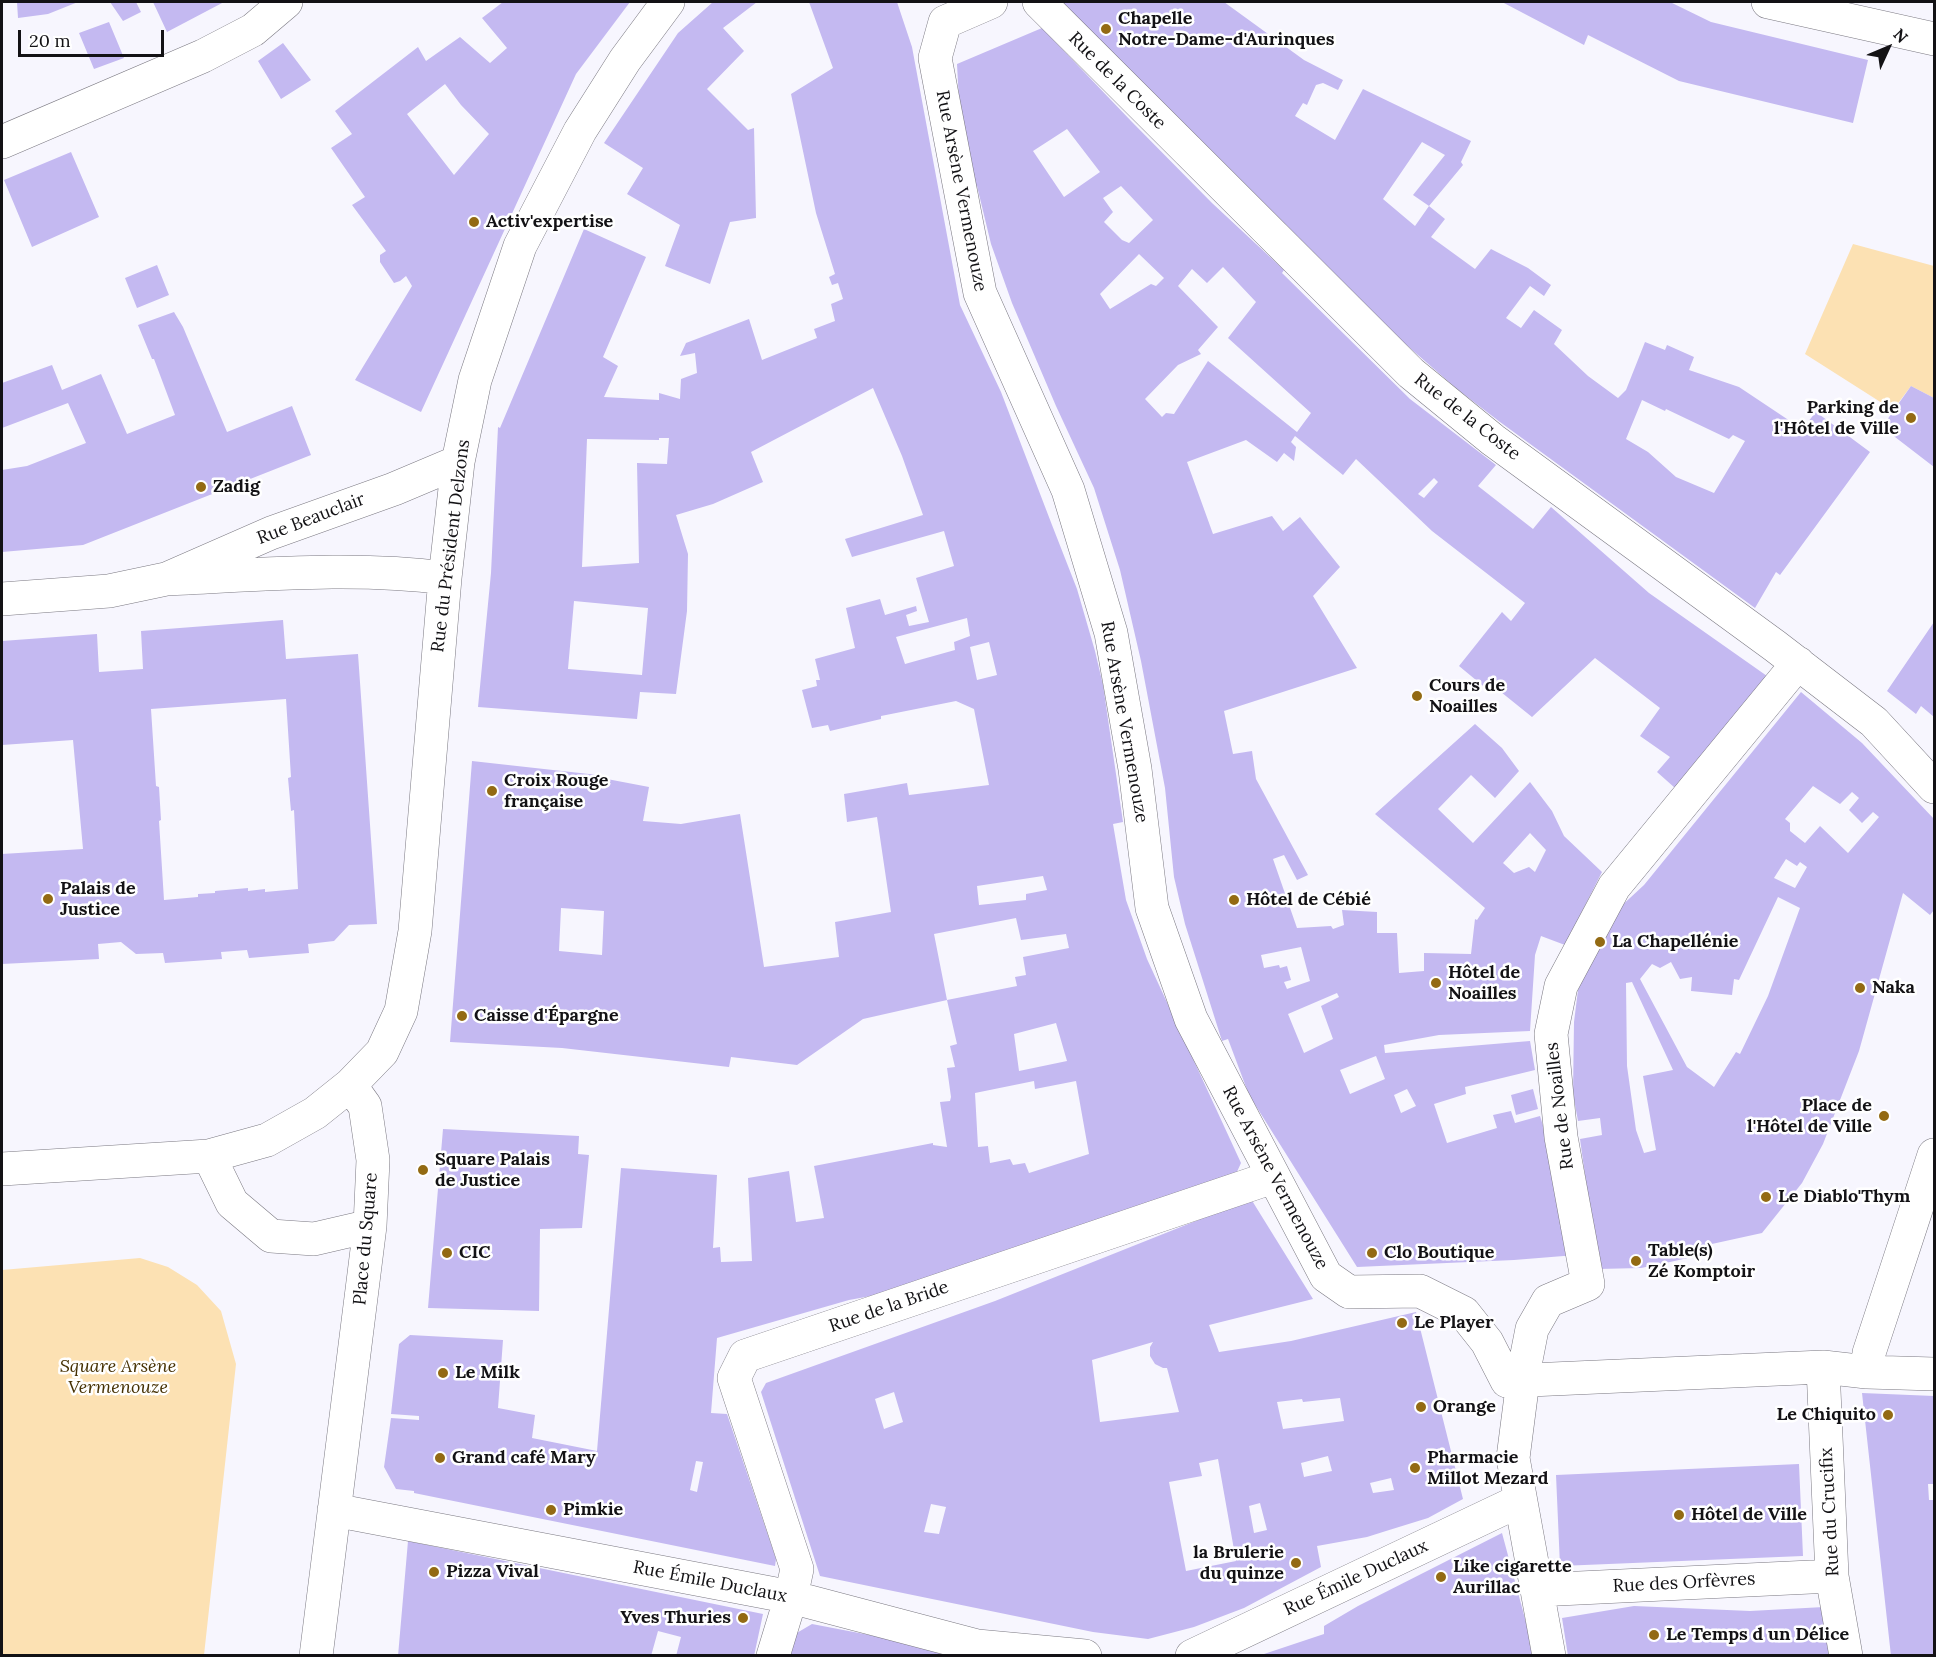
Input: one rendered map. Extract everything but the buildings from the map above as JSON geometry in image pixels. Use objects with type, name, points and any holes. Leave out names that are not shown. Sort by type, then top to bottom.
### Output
[{"type":"street","points":[[2,142],[204,56],[253,30],[286,2]]},
{"type":"street","name":"Rue du Président Delzons","points":[[350,1085],[382,1052],[401,1011],[415,932],[445,578],[458,462],[475,380],[520,246],[580,131],[625,60],[668,2]]},
{"type":"street","points":[[942,12],[991,2]]},
{"type":"street","points":[[1768,2],[1935,39]]},
{"type":"street","name":"Rue de la Coste","points":[[1045,9],[1411,373],[1493,440],[1875,722],[1935,786]]},
{"type":"street","name":"Rue Arsène Vermenouze","points":[[942,12],[935,58],[980,293],[1068,490],[1111,633],[1135,769],[1152,908],[1191,1019],[1326,1276],[1349,1292],[1420,1291],[1464,1313],[1487,1342],[1507,1381],[1523,1380]]},
{"type":"street","name":"Rue Beauclair","points":[[166,579],[271,533],[394,489],[458,462]]},
{"type":"street","name":"Rue Beauclair","points":[[2,599],[109,591],[166,579],[344,571],[409,573],[445,578]]},
{"type":"street","name":"Rue de Noailles","points":[[1523,1380],[1532,1329],[1548,1301],[1588,1284],[1562,1137],[1551,1034],[1561,986],[1614,887],[1798,663]]},
{"type":"street","points":[[2,1169],[209,1156],[267,1140],[315,1113],[350,1085]]},
{"type":"street","name":"Place du Square","points":[[316,1656],[370,1226],[373,1160],[365,1106],[350,1085]]},
{"type":"street","points":[[1867,1372],[1869,1353],[1935,1155]]},
{"type":"street","points":[[209,1156],[232,1203],[271,1236],[314,1239],[370,1226]]},
{"type":"street","name":"Rue de la Bride","points":[[773,1656],[797,1569],[734,1378],[745,1356],[1274,1177]]},
{"type":"street","points":[[1549,1656],[1513,1458],[1523,1380],[1823,1367],[1867,1372],[1935,1374]]},
{"type":"street","name":"Rue du Crucifix","points":[[1823,1367],[1832,1576],[1846,1656]]},
{"type":"street","name":"Rue Émile Duclaux","points":[[1192,1656],[1520,1501]]},
{"type":"street","name":"Rue Émile Duclaux","points":[[333,1510],[791,1597],[977,1646],[1085,1656]]},
{"type":"street","name":"Rue des Orfèvres","points":[[1537,1590],[1832,1576]]},
{"type":"green space","points":[[1853,244],[1934,266],[1934,398],[1911,386],[1893,410],[1805,354]]},
{"type":"green space","name":"Square Arsène Vermenouze","points":[[140,1258],[168,1267],[197,1285],[221,1311],[236,1364],[204,1655],[2,1655],[2,1270]]},
{"type":"place","name":"Chapelle Notre-Dame-d'Aurinques","points":[[1106,29]]},
{"type":"place","name":"Activ'expertise","points":[[474,222]]},
{"type":"place","name":"Parking de l'Hôtel de Ville","points":[[1911,418]]},
{"type":"place","name":"Zadig","points":[[201,487]]},
{"type":"place","name":"Cours de Noailles","points":[[1417,696]]},
{"type":"place","name":"Croix Rouge française","points":[[492,791]]},
{"type":"place","name":"Palais de Justice","points":[[48,899]]},
{"type":"place","name":"Hôtel de Cébié","points":[[1234,900]]},
{"type":"place","name":"La Chapellénie","points":[[1600,942]]},
{"type":"place","name":"Hôtel de Noailles","points":[[1436,983]]},
{"type":"place","name":"Naka","points":[[1860,988]]},
{"type":"place","name":"Caisse d'Épargne","points":[[462,1016]]},
{"type":"place","name":"Place de l'Hôtel de Ville","points":[[1884,1116]]},
{"type":"place","name":"Square Palais de Justice","points":[[423,1170]]},
{"type":"place","name":"Le Diablo'Thym","points":[[1766,1197]]},
{"type":"place","name":"CIC","points":[[447,1253]]},
{"type":"place","name":"Clo Boutique","points":[[1372,1253]]},
{"type":"place","name":"Table(s) Zé Komptoir","points":[[1636,1261]]},
{"type":"place","name":"Le Player","points":[[1402,1323]]},
{"type":"place","name":"Le Milk","points":[[443,1373]]},
{"type":"place","name":"Orange","points":[[1421,1407]]},
{"type":"place","name":"Le Chiquito","points":[[1888,1415]]},
{"type":"place","name":"Grand café Mary","points":[[440,1458]]},
{"type":"place","name":"Pharmacie Millot Mezard","points":[[1415,1468]]},
{"type":"place","name":"Pimkie","points":[[551,1510]]},
{"type":"place","name":"Hôtel de Ville","points":[[1679,1515]]},
{"type":"place","name":"la Brulerie du quinze","points":[[1296,1563]]},
{"type":"place","name":"Pizza Vival","points":[[434,1572]]},
{"type":"place","name":"Like cigarette Aurillac","points":[[1441,1577]]},
{"type":"place","name":"Yves Thuries","points":[[743,1618]]},
{"type":"place","name":"Le Temps d un Délice","points":[[1654,1635]]}]
